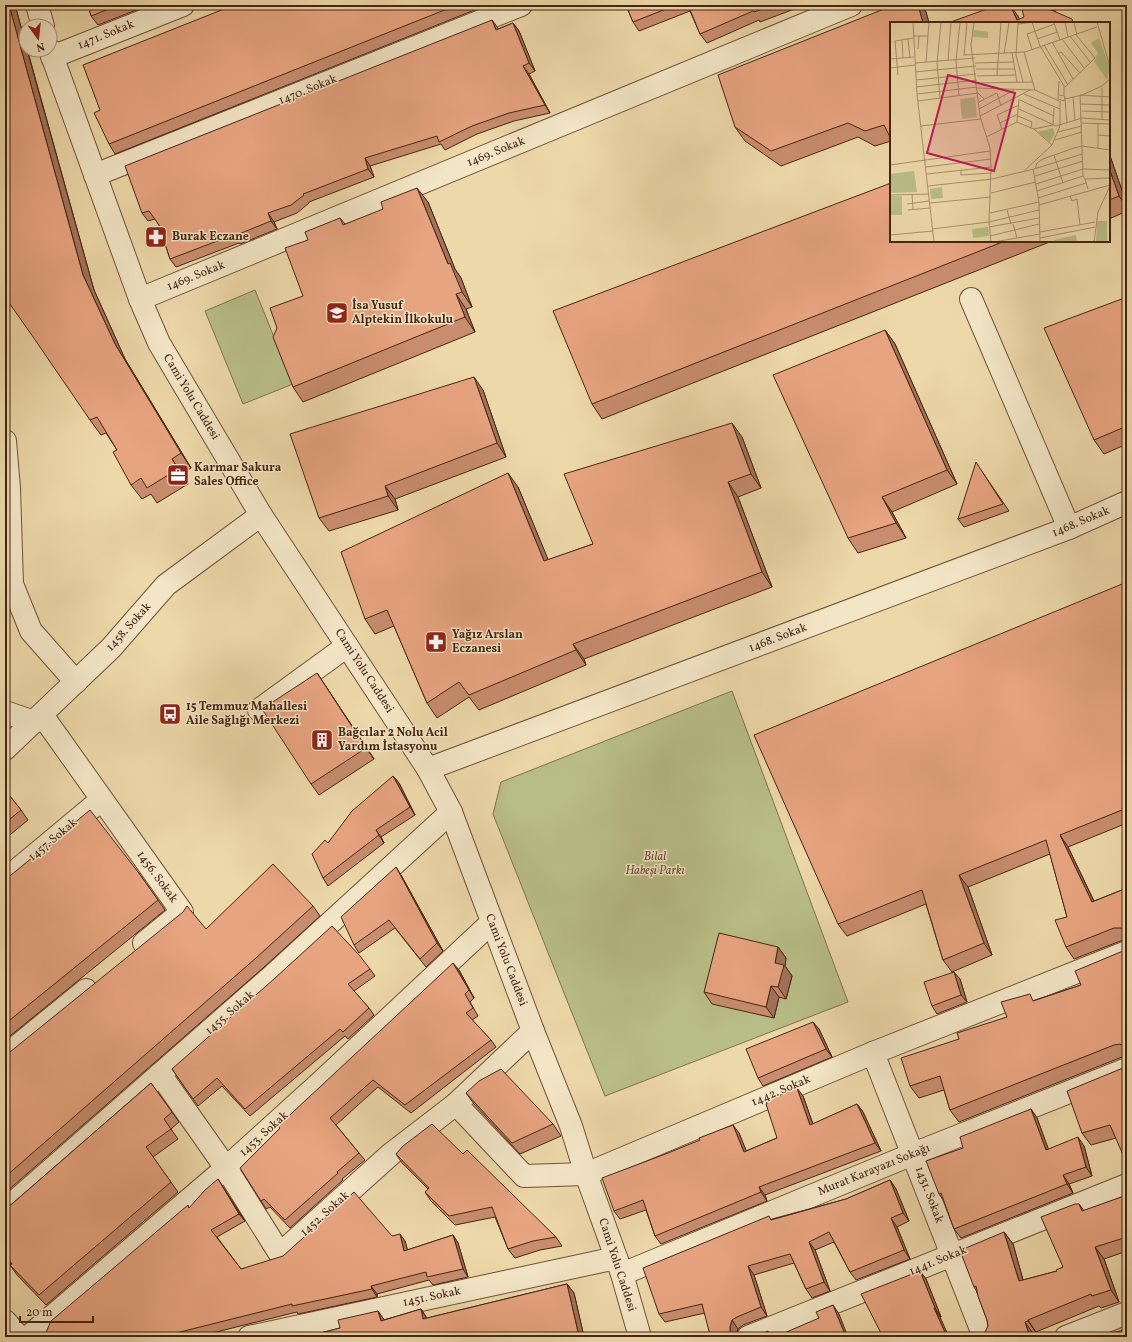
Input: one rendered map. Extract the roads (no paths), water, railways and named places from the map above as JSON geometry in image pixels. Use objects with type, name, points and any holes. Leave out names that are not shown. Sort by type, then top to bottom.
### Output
[{"type":"street","points":[[36,5],[40,18]]},
{"type":"street","name":"1471. Sokak","points":[[58,50],[183,5]]},
{"type":"street","name":"1470. Sokak","points":[[95,175],[521,5]]},
{"type":"street","name":"1469. Sokak","points":[[140,299],[851,5]]},
{"type":"street","name":"Cami Yolu Caddesi","points":[[53,58],[140,299],[159,343],[261,514],[428,769],[451,812],[533,1031],[571,1126],[586,1174],[619,1266],[632,1335]]},
{"type":"street","points":[[971,299],[1068,528]]},
{"type":"street","points":[[5,441],[9,488],[12,584],[31,631],[76,682]]},
{"type":"street","name":"1468. Sokak","points":[[428,769],[1068,528],[1127,502]]},
{"type":"street","name":"1458. Sokak","points":[[5,749],[111,648],[166,585],[261,514]]},
{"type":"street","points":[[259,710],[347,646]]},
{"type":"street","points":[[5,712],[38,718]]},
{"type":"street","name":"1456. Sokak","points":[[38,718],[101,800],[182,912],[128,956]]},
{"type":"street","name":"1457. Sokak","points":[[5,880],[101,800]]},
{"type":"street","name":"1455. Sokak","points":[[5,1210],[271,977],[451,812]]},
{"type":"street","name":"1453. Sokak","points":[[28,1337],[226,1168],[321,1082],[492,922]]},
{"type":"street","name":"1442. Sokak","points":[[456,1104],[524,1176],[586,1174],[873,1053],[1127,952]]},
{"type":"street","points":[[5,1056],[104,976]]},
{"type":"street","name":"1452. Sokak","points":[[160,1074],[226,1168],[280,1254],[391,1154],[456,1104],[533,1031]]},
{"type":"street","name":"1431. Sokak","points":[[873,1053],[984,1337]]},
{"type":"street","name":"Murat Karayazı Sokağı","points":[[619,1266],[913,1154],[1127,1069]]},
{"type":"street","name":"1441. Sokak","points":[[748,1337],[1127,1185]]},
{"type":"street","name":"1451. Sokak","points":[[249,1337],[619,1266]]},
{"type":"street","points":[[1066,1337],[1127,1313]]},
{"type":"street","points":[[5,1321],[19,1337]]},
{"type":"place","name":"Burak Eczane","points":[[156,237]]},
{"type":"place","name":"İsa Yusuf Alptekin İlkokulu","points":[[337,313]]},
{"type":"place","name":"Karmar Sakura Sales Office","points":[[178,475]]},
{"type":"place","name":"Yağız Arslan Eczanesi","points":[[436,642]]},
{"type":"place","name":"15 Temmuz Mahallesi Aile Sağlığı Merkezi","points":[[170,714]]},
{"type":"place","name":"Bağcılar 2 Nolu Acil Yardım İstasyonu","points":[[322,740]]},
{"type":"park label","name":"Bilal Habeşi Parkı","points":[[655,864]]}]
